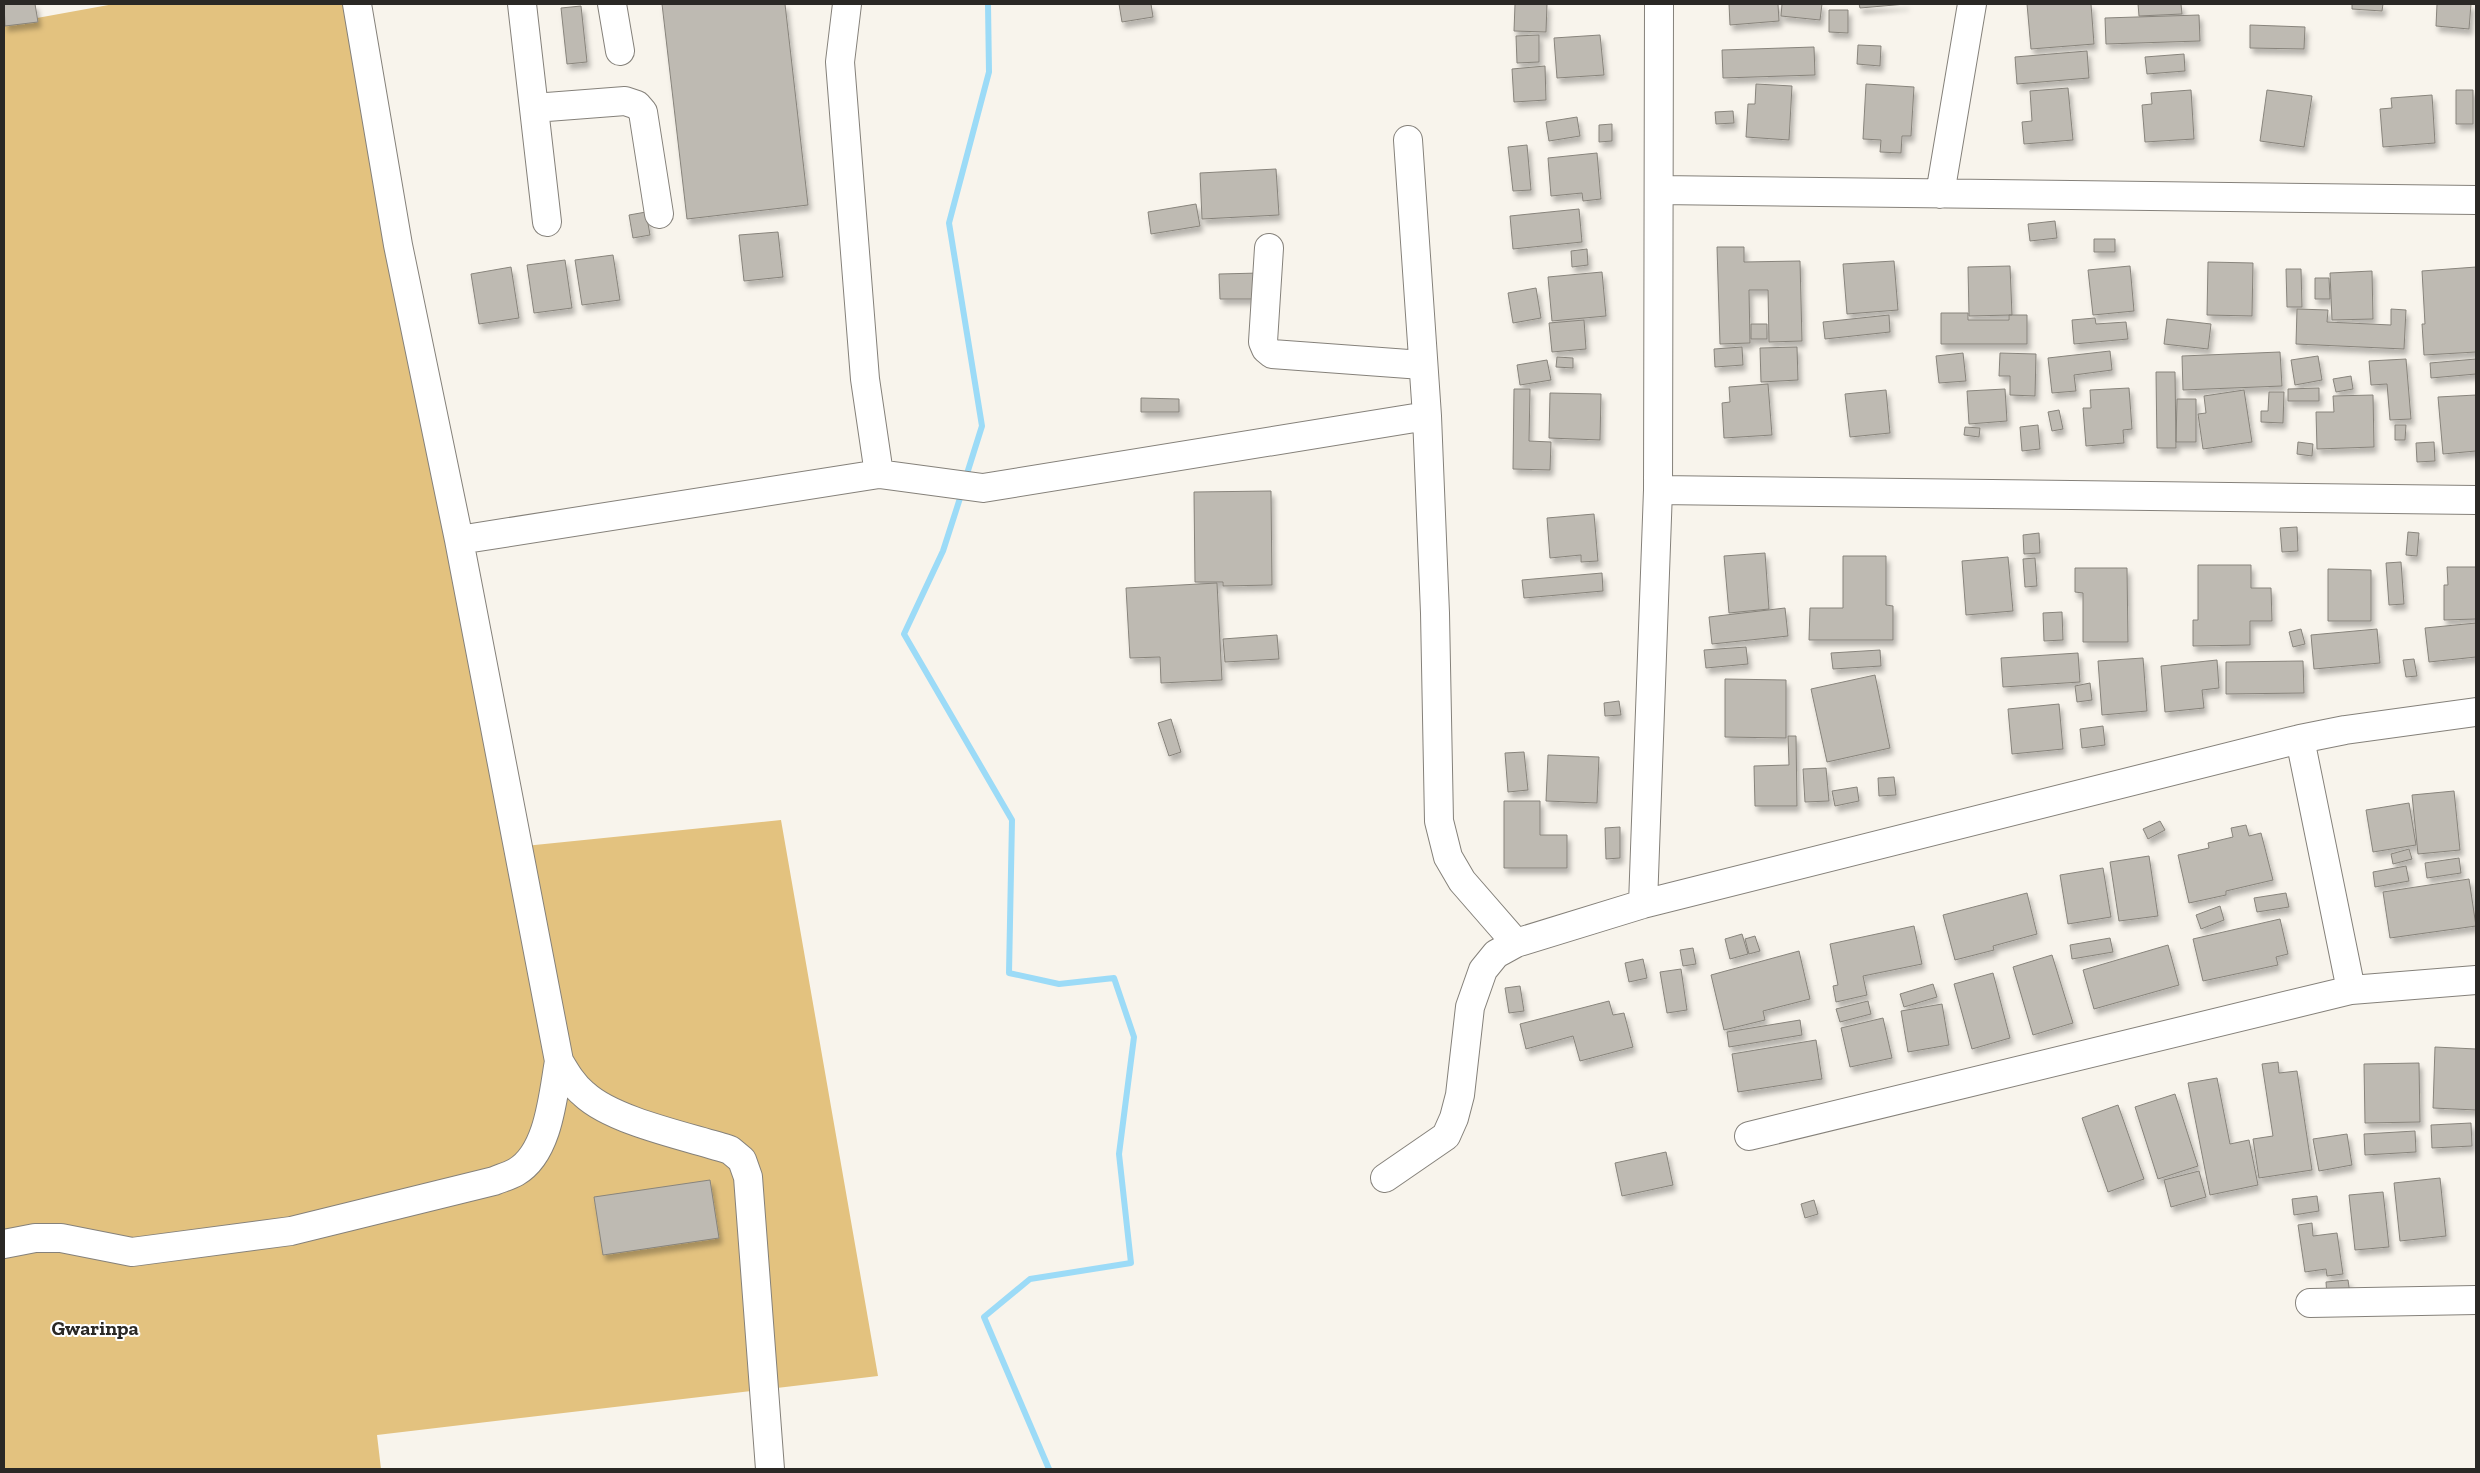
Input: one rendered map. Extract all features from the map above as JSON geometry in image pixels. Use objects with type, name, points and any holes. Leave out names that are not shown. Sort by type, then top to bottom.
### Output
[{"type":"street","points":[[357,4],[398,245],[459,540],[559,1060],[569,1078],[585,1096],[615,1115],[730,1150],[742,1160],[749,1187],[770,1469]]},
{"type":"street","points":[[522,4],[547,222]]},
{"type":"street","points":[[612,4],[620,51]]},
{"type":"street","points":[[847,4],[840,62],[865,379],[889,475]]},
{"type":"street","points":[[1643,904],[1658,490],[1659,4]]},
{"type":"street","points":[[1940,194],[1972,4]]},
{"type":"street","points":[[534,108],[625,101],[637,105],[642,112],[659,214]]},
{"type":"street","points":[[1408,140],[1427,416],[1435,613],[1439,821],[1448,857],[1462,881],[1516,943]]},
{"type":"street","points":[[1659,190],[2476,200]]},
{"type":"street","points":[[1269,248],[1263,342],[1272,354],[1422,365]]},
{"type":"street","points":[[459,540],[889,475],[983,488],[1427,416]]},
{"type":"street","points":[[1658,490],[2476,500]]},
{"type":"street","points":[[1385,1178],[1446,1136],[1454,1118],[1460,1095],[1470,1007],[1483,970],[1496,954],[1516,943],[1643,904],[2300,739],[2345,730],[2476,712]]},
{"type":"street","points":[[2300,739],[2351,990]]},
{"type":"street","points":[[1749,1136],[2351,990],[2476,980]]},
{"type":"street","points":[[4,1244],[35,1238],[61,1238],[132,1252],[292,1230],[494,1181],[517,1172],[534,1153],[548,1123],[559,1060]]},
{"type":"street","points":[[2310,1303],[2476,1300]]},
{"type":"shaded area","points":[[114,4],[366,4],[515,847],[781,820],[878,1376],[377,1435],[381,1469],[4,1469],[4,24]]},
{"type":"building","points":[[4,4],[35,4],[38,22],[5,26]]},
{"type":"building","points":[[662,4],[785,4],[808,205],[687,219]]},
{"type":"building","points":[[1119,4],[1151,4],[1153,17],[1122,22]]},
{"type":"building","points":[[1515,4],[1547,4],[1546,32],[1514,31]]},
{"type":"building","points":[[1729,4],[1778,4],[1779,21],[1730,25]]},
{"type":"building","points":[[1782,4],[1822,4],[1820,20],[1781,16]]},
{"type":"building","points":[[1859,4],[1906,4],[1860,8]]},
{"type":"building","points":[[2027,4],[2091,4],[2094,44],[2031,49]]},
{"type":"building","points":[[2138,4],[2181,4],[2182,14],[2139,16]]},
{"type":"building","points":[[2352,4],[2383,4],[2382,11],[2352,9]]},
{"type":"building","points":[[2437,4],[2471,4],[2469,29],[2436,26]]},
{"type":"building","points":[[581,6],[587,62],[567,64],[561,8]]},
{"type":"building","points":[[1829,10],[1848,10],[1848,33],[1829,32]]},
{"type":"building","points":[[2199,15],[2200,41],[2106,44],[2105,18]]},
{"type":"building","points":[[2250,25],[2305,27],[2304,49],[2250,48]]},
{"type":"building","points":[[1539,35],[1539,62],[1517,63],[1516,36]]},
{"type":"building","points":[[1600,35],[1604,75],[1557,78],[1554,38]]},
{"type":"building","points":[[1858,45],[1881,46],[1880,66],[1857,64]]},
{"type":"building","points":[[1814,47],[1815,75],[1723,78],[1722,50]]},
{"type":"building","points":[[2087,51],[2089,78],[2017,84],[2015,57]]},
{"type":"building","points":[[2184,54],[2185,71],[2147,74],[2145,57]]},
{"type":"building","points":[[1545,66],[1546,100],[1514,102],[1512,69]]},
{"type":"building","points":[[1756,84],[1792,86],[1789,140],[1746,137],[1748,104],[1755,104]]},
{"type":"building","points":[[1866,84],[1914,87],[1911,136],[1902,136],[1901,153],[1880,152],[1881,140],[1863,139]]},
{"type":"building","points":[[2068,88],[2073,140],[2024,144],[2022,122],[2032,121],[2030,91]]},
{"type":"building","points":[[2191,90],[2194,139],[2145,142],[2142,105],[2152,104],[2151,93]]},
{"type":"building","points":[[2267,90],[2312,96],[2304,147],[2260,141]]},
{"type":"building","points":[[2456,90],[2473,90],[2473,124],[2456,124]]},
{"type":"building","points":[[2432,95],[2435,143],[2383,147],[2380,109],[2392,108],[2391,98]]},
{"type":"building","points":[[1733,111],[1734,123],[1716,124],[1715,112]]},
{"type":"building","points":[[1577,117],[1580,136],[1549,141],[1546,122]]},
{"type":"building","points":[[1612,124],[1612,141],[1599,142],[1599,125]]},
{"type":"building","points":[[1527,145],[1531,190],[1513,191],[1508,147]]},
{"type":"building","points":[[1597,153],[1601,199],[1583,201],[1582,193],[1551,196],[1548,158]]},
{"type":"building","points":[[1276,169],[1279,215],[1202,219],[1200,173]]},
{"type":"building","points":[[1196,204],[1200,226],[1151,234],[1148,212]]},
{"type":"building","points":[[1579,209],[1582,242],[1513,249],[1510,216]]},
{"type":"building","points":[[646,212],[650,235],[633,238],[629,215]]},
{"type":"building","points":[[2055,221],[2057,238],[2030,241],[2028,224]]},
{"type":"building","points":[[778,232],[783,277],[744,281],[739,235]]},
{"type":"building","points":[[2094,239],[2115,239],[2115,252],[2094,252]]},
{"type":"building","points":[[1717,247],[1744,247],[1744,262],[1800,261],[1802,341],[1769,342],[1768,290],[1749,290],[1750,343],[1720,344]]},
{"type":"building","points":[[1587,249],[1588,265],[1572,267],[1571,251]]},
{"type":"building","points":[[613,255],[620,300],[582,305],[575,260]]},
{"type":"building","points":[[565,260],[572,308],[534,313],[527,265]]},
{"type":"building","points":[[1894,261],[1898,310],[1847,314],[1843,264]]},
{"type":"building","points":[[2208,262],[2253,263],[2252,316],[2207,315]]},
{"type":"building","points":[[2010,266],[2012,315],[1969,316],[1968,267]]},
{"type":"building","points":[[2130,266],[2134,311],[2093,315],[2088,270]]},
{"type":"building","points":[[511,267],[519,318],[479,324],[471,274]]},
{"type":"building","points":[[2476,267],[2476,352],[2424,355],[2422,324],[2425,324],[2422,271]]},
{"type":"building","points":[[2286,269],[2301,269],[2302,307],[2287,307]]},
{"type":"building","points":[[2372,271],[2373,319],[2332,320],[2330,273]]},
{"type":"building","points":[[1602,272],[1606,316],[1552,321],[1548,277]]},
{"type":"building","points":[[1260,273],[1260,299],[1220,299],[1219,274]]},
{"type":"building","points":[[2315,278],[2329,278],[2330,299],[2315,299]]},
{"type":"building","points":[[1536,288],[1541,318],[1513,323],[1508,293]]},
{"type":"building","points":[[2297,309],[2328,310],[2327,322],[2391,325],[2391,309],[2406,310],[2404,349],[2296,344]]},
{"type":"building","points":[[1941,313],[1968,313],[1968,320],[2009,320],[2009,315],[2027,315],[2027,344],[1941,344]]},
{"type":"building","points":[[1889,315],[1890,332],[1825,339],[1823,322]]},
{"type":"building","points":[[2095,318],[2096,324],[2126,322],[2128,339],[2074,344],[2072,320]]},
{"type":"building","points":[[2167,319],[2211,324],[2208,349],[2164,344]]},
{"type":"building","points":[[1584,320],[1586,349],[1552,352],[1549,323]]},
{"type":"building","points":[[1751,324],[1767,324],[1767,339],[1751,339]]},
{"type":"building","points":[[1742,347],[1743,365],[1715,367],[1714,349]]},
{"type":"building","points":[[1797,347],[1798,380],[1761,382],[1760,348]]},
{"type":"building","points":[[2110,351],[2112,370],[2074,375],[2076,391],[2052,393],[2048,358]]},
{"type":"building","points":[[2280,352],[2282,386],[2183,390],[2182,356]]},
{"type":"building","points":[[1963,353],[1966,381],[1939,383],[1936,356]]},
{"type":"building","points":[[2000,353],[2036,354],[2035,396],[2010,395],[2010,376],[1999,376]]},
{"type":"building","points":[[2318,356],[2322,380],[2295,385],[2291,360]]},
{"type":"building","points":[[1557,357],[1573,358],[1573,368],[1556,367]]},
{"type":"building","points":[[2406,359],[2411,419],[2390,420],[2387,384],[2371,385],[2369,361]]},
{"type":"building","points":[[2476,359],[2476,374],[2431,378],[2430,363]]},
{"type":"building","points":[[1547,360],[1551,380],[1520,385],[1517,365]]},
{"type":"building","points":[[2156,372],[2175,372],[2176,448],[2157,448]]},
{"type":"building","points":[[2351,376],[2353,389],[2336,392],[2333,379]]},
{"type":"building","points":[[1768,384],[1772,435],[1724,438],[1722,403],[1730,402],[1729,387]]},
{"type":"building","points":[[2129,388],[2132,429],[2123,430],[2124,443],[2086,446],[2083,408],[2091,408],[2090,390]]},
{"type":"building","points":[[2319,388],[2319,401],[2288,401],[2288,389]]},
{"type":"building","points":[[1514,389],[1530,389],[1529,441],[1551,442],[1550,470],[1513,469]]},
{"type":"building","points":[[2005,389],[2007,421],[1969,424],[1967,391]]},
{"type":"building","points":[[1886,390],[1890,433],[1850,437],[1845,394]]},
{"type":"building","points":[[2244,390],[2252,442],[2203,449],[2198,414],[2206,413],[2204,396]]},
{"type":"building","points":[[2269,392],[2284,392],[2283,423],[2261,422],[2261,411],[2268,411]]},
{"type":"building","points":[[1550,393],[1601,394],[1600,440],[1549,438]]},
{"type":"building","points":[[2373,395],[2374,447],[2317,449],[2316,412],[2334,412],[2333,396]]},
{"type":"building","points":[[2476,395],[2476,451],[2443,454],[2438,397]]},
{"type":"building","points":[[1141,398],[1179,399],[1179,412],[1141,412]]},
{"type":"building","points":[[2177,399],[2196,399],[2196,442],[2176,442]]},
{"type":"building","points":[[2059,410],[2063,429],[2052,431],[2048,412]]},
{"type":"building","points":[[2038,425],[2040,449],[2022,451],[2020,427]]},
{"type":"building","points":[[2395,425],[2406,425],[2405,440],[2395,440]]},
{"type":"building","points":[[1965,427],[1980,428],[1979,437],[1964,435]]},
{"type":"building","points":[[2298,442],[2313,444],[2312,456],[2297,454]]},
{"type":"building","points":[[2434,442],[2435,461],[2417,462],[2416,443]]},
{"type":"building","points":[[1271,491],[1272,585],[1223,586],[1223,582],[1195,582],[1194,492]]},
{"type":"building","points":[[1594,514],[1598,561],[1581,562],[1581,555],[1550,558],[1547,518]]},
{"type":"building","points":[[2297,527],[2298,551],[2282,552],[2280,528]]},
{"type":"building","points":[[2408,532],[2419,533],[2417,556],[2406,555]]},
{"type":"building","points":[[2039,533],[2040,553],[2024,554],[2023,535]]},
{"type":"building","points":[[1765,553],[1769,609],[1729,613],[1724,556]]},
{"type":"building","points":[[1843,556],[1886,556],[1886,605],[1893,606],[1893,640],[1809,640],[1810,608],[1843,608]]},
{"type":"building","points":[[2008,557],[2013,611],[1966,615],[1962,561]]},
{"type":"building","points":[[2035,558],[2037,586],[2025,587],[2023,559]]},
{"type":"building","points":[[2401,562],[2404,604],[2389,605],[2386,563]]},
{"type":"building","points":[[2198,565],[2251,565],[2251,588],[2271,588],[2272,621],[2250,621],[2250,645],[2193,646],[2193,620],[2198,620]]},
{"type":"building","points":[[2447,567],[2476,567],[2476,619],[2444,620],[2444,585],[2448,585]]},
{"type":"building","points":[[2075,568],[2127,568],[2128,642],[2083,642],[2083,593],[2075,592]]},
{"type":"building","points":[[2328,569],[2371,570],[2371,621],[2328,621]]},
{"type":"building","points":[[1602,573],[1603,591],[1524,598],[1522,580]]},
{"type":"building","points":[[1217,583],[1222,680],[1161,683],[1160,657],[1130,658],[1126,588]]},
{"type":"building","points":[[1785,608],[1788,636],[1712,644],[1709,617]]},
{"type":"building","points":[[2062,612],[2063,640],[2044,641],[2043,613]]},
{"type":"building","points":[[2476,623],[2476,657],[2429,662],[2425,628]]},
{"type":"building","points":[[2301,629],[2305,644],[2293,647],[2289,632]]},
{"type":"building","points":[[2377,629],[2380,663],[2314,669],[2311,635]]},
{"type":"building","points":[[1277,635],[1279,659],[1225,662],[1223,639]]},
{"type":"building","points":[[1746,647],[1748,664],[1706,668],[1704,650]]},
{"type":"building","points":[[1880,650],[1881,666],[1833,669],[1831,653]]},
{"type":"building","points":[[2078,653],[2080,682],[2003,687],[2001,658]]},
{"type":"building","points":[[2143,658],[2147,711],[2102,715],[2098,661]]},
{"type":"building","points":[[2414,659],[2417,676],[2406,677],[2403,660]]},
{"type":"building","points":[[2217,660],[2219,688],[2202,690],[2204,708],[2165,712],[2161,666]]},
{"type":"building","points":[[2303,661],[2304,693],[2226,694],[2226,662]]},
{"type":"building","points":[[1875,675],[1890,748],[1827,762],[1811,689]]},
{"type":"building","points":[[1725,679],[1786,680],[1786,738],[1725,737]]},
{"type":"building","points":[[2090,683],[2092,700],[2077,702],[2075,686]]},
{"type":"building","points":[[1619,701],[1621,715],[1605,716],[1604,703]]},
{"type":"building","points":[[2059,704],[2063,749],[2012,754],[2008,709]]},
{"type":"building","points":[[1171,719],[1181,752],[1169,756],[1158,723]]},
{"type":"building","points":[[2103,726],[2105,745],[2082,748],[2080,729]]},
{"type":"building","points":[[1788,736],[1796,736],[1797,806],[1755,806],[1754,766],[1789,765]]},
{"type":"building","points":[[1524,752],[1528,790],[1508,792],[1505,753]]},
{"type":"building","points":[[1548,755],[1599,757],[1597,803],[1546,801]]},
{"type":"building","points":[[1826,768],[1829,801],[1805,802],[1803,769]]},
{"type":"building","points":[[1894,777],[1896,795],[1879,796],[1878,778]]},
{"type":"building","points":[[1857,787],[1859,801],[1835,806],[1832,791]]},
{"type":"building","points":[[2454,791],[2460,850],[2418,854],[2412,795]]},
{"type":"building","points":[[1504,801],[1540,801],[1540,835],[1567,835],[1567,868],[1504,868]]},
{"type":"building","points":[[2409,803],[2416,845],[2373,852],[2366,810]]},
{"type":"building","points":[[2160,821],[2165,830],[2148,839],[2143,829]]},
{"type":"building","points":[[2246,825],[2249,836],[2261,833],[2273,880],[2226,891],[2226,895],[2189,903],[2178,855],[2209,848],[2208,843],[2233,837],[2231,828]]},
{"type":"building","points":[[1620,827],[1620,858],[1606,859],[1605,828]]},
{"type":"building","points":[[2409,849],[2412,859],[2393,864],[2391,854]]},
{"type":"building","points":[[2149,856],[2158,916],[2119,921],[2110,862]]},
{"type":"building","points":[[2459,858],[2461,873],[2427,878],[2425,863]]},
{"type":"building","points":[[2406,866],[2409,881],[2375,887],[2373,872]]},
{"type":"building","points":[[2103,868],[2111,917],[2068,924],[2060,875]]},
{"type":"building","points":[[2469,879],[2476,926],[2390,938],[2383,892]]},
{"type":"building","points":[[2027,893],[2037,934],[1993,946],[1994,950],[1955,960],[1943,915]]},
{"type":"building","points":[[2286,893],[2289,907],[2257,912],[2254,898]]},
{"type":"building","points":[[2220,906],[2224,920],[2201,929],[2196,915]]},
{"type":"building","points":[[2280,919],[2288,954],[2276,957],[2278,965],[2203,981],[2193,939]]},
{"type":"building","points":[[1914,926],[1922,964],[1863,976],[1867,995],[1836,1002],[1833,986],[1838,985],[1830,944]]},
{"type":"building","points":[[1742,934],[1748,954],[1730,959],[1725,939]]},
{"type":"building","points":[[1755,936],[1760,951],[1749,954],[1745,939]]},
{"type":"building","points":[[2110,938],[2113,952],[2072,959],[2070,945]]},
{"type":"building","points":[[2168,945],[2179,985],[2094,1009],[2083,970]]},
{"type":"building","points":[[1693,948],[1696,964],[1683,966],[1680,950]]},
{"type":"building","points":[[1799,951],[1810,999],[1763,1011],[1765,1020],[1724,1030],[1711,975]]},
{"type":"building","points":[[2052,955],[2073,1023],[2033,1035],[2013,967]]},
{"type":"building","points":[[1643,959],[1647,978],[1629,982],[1625,963]]},
{"type":"building","points":[[1681,969],[1687,1010],[1667,1013],[1660,972]]},
{"type":"building","points":[[1993,973],[2010,1038],[1972,1049],[1954,984]]},
{"type":"building","points":[[1933,984],[1937,997],[1904,1007],[1900,994]]},
{"type":"building","points":[[1520,986],[1524,1011],[1509,1013],[1505,988]]},
{"type":"building","points":[[1609,1001],[1613,1015],[1624,1013],[1633,1047],[1580,1061],[1573,1036],[1526,1049],[1520,1024]]},
{"type":"building","points":[[1868,1001],[1871,1014],[1840,1022],[1836,1009]]},
{"type":"building","points":[[1942,1004],[1949,1045],[1908,1052],[1901,1011]]},
{"type":"building","points":[[1883,1018],[1892,1058],[1850,1067],[1841,1028]]},
{"type":"building","points":[[1800,1020],[1802,1035],[1729,1047],[1727,1032]]},
{"type":"building","points":[[1816,1040],[1822,1079],[1738,1092],[1732,1054]]},
{"type":"building","points":[[2435,1047],[2476,1049],[2476,1110],[2433,1108]]},
{"type":"building","points":[[2278,1062],[2279,1073],[2297,1071],[2312,1170],[2259,1178],[2253,1139],[2273,1136],[2262,1064]]},
{"type":"building","points":[[2419,1063],[2420,1122],[2365,1123],[2364,1064]]},
{"type":"building","points":[[2217,1078],[2230,1144],[2249,1140],[2258,1185],[2210,1195],[2188,1083]]},
{"type":"building","points":[[2175,1094],[2198,1166],[2158,1179],[2135,1107]]},
{"type":"building","points":[[2118,1105],[2144,1179],[2108,1192],[2082,1118]]},
{"type":"building","points":[[2471,1123],[2472,1146],[2432,1148],[2431,1125]]},
{"type":"building","points":[[2415,1131],[2416,1152],[2365,1155],[2364,1134]]},
{"type":"building","points":[[2347,1134],[2352,1165],[2319,1171],[2313,1139]]},
{"type":"building","points":[[1666,1152],[1673,1185],[1622,1196],[1615,1163]]},
{"type":"building","points":[[2199,1171],[2206,1197],[2171,1207],[2164,1180]]},
{"type":"building","points":[[2440,1178],[2446,1236],[2400,1241],[2394,1183]]},
{"type":"building","points":[[710,1180],[719,1238],[603,1255],[594,1197]]},
{"type":"building","points":[[2383,1192],[2389,1247],[2355,1250],[2349,1195]]},
{"type":"building","points":[[2317,1196],[2319,1211],[2294,1215],[2292,1199]]},
{"type":"building","points":[[1814,1200],[1818,1214],[1805,1218],[1801,1204]]},
{"type":"building","points":[[2312,1223],[2313,1236],[2337,1233],[2343,1274],[2327,1276],[2326,1269],[2305,1272],[2298,1225]]},
{"type":"building","points":[[2348,1280],[2350,1294],[2327,1297],[2326,1282]]},
{"type":"waterway","points":[[965,480],[982,426],[949,223],[989,72],[988,4]]},
{"type":"waterway","points":[[962,492],[943,551],[904,634],[1012,820],[1009,973],[1059,984],[1114,978],[1134,1037],[1119,1154],[1131,1263],[1030,1279],[984,1317],[1049,1469]]},
{"type":"district","name":"Gwarinpa","points":[[95,1328]]}]
